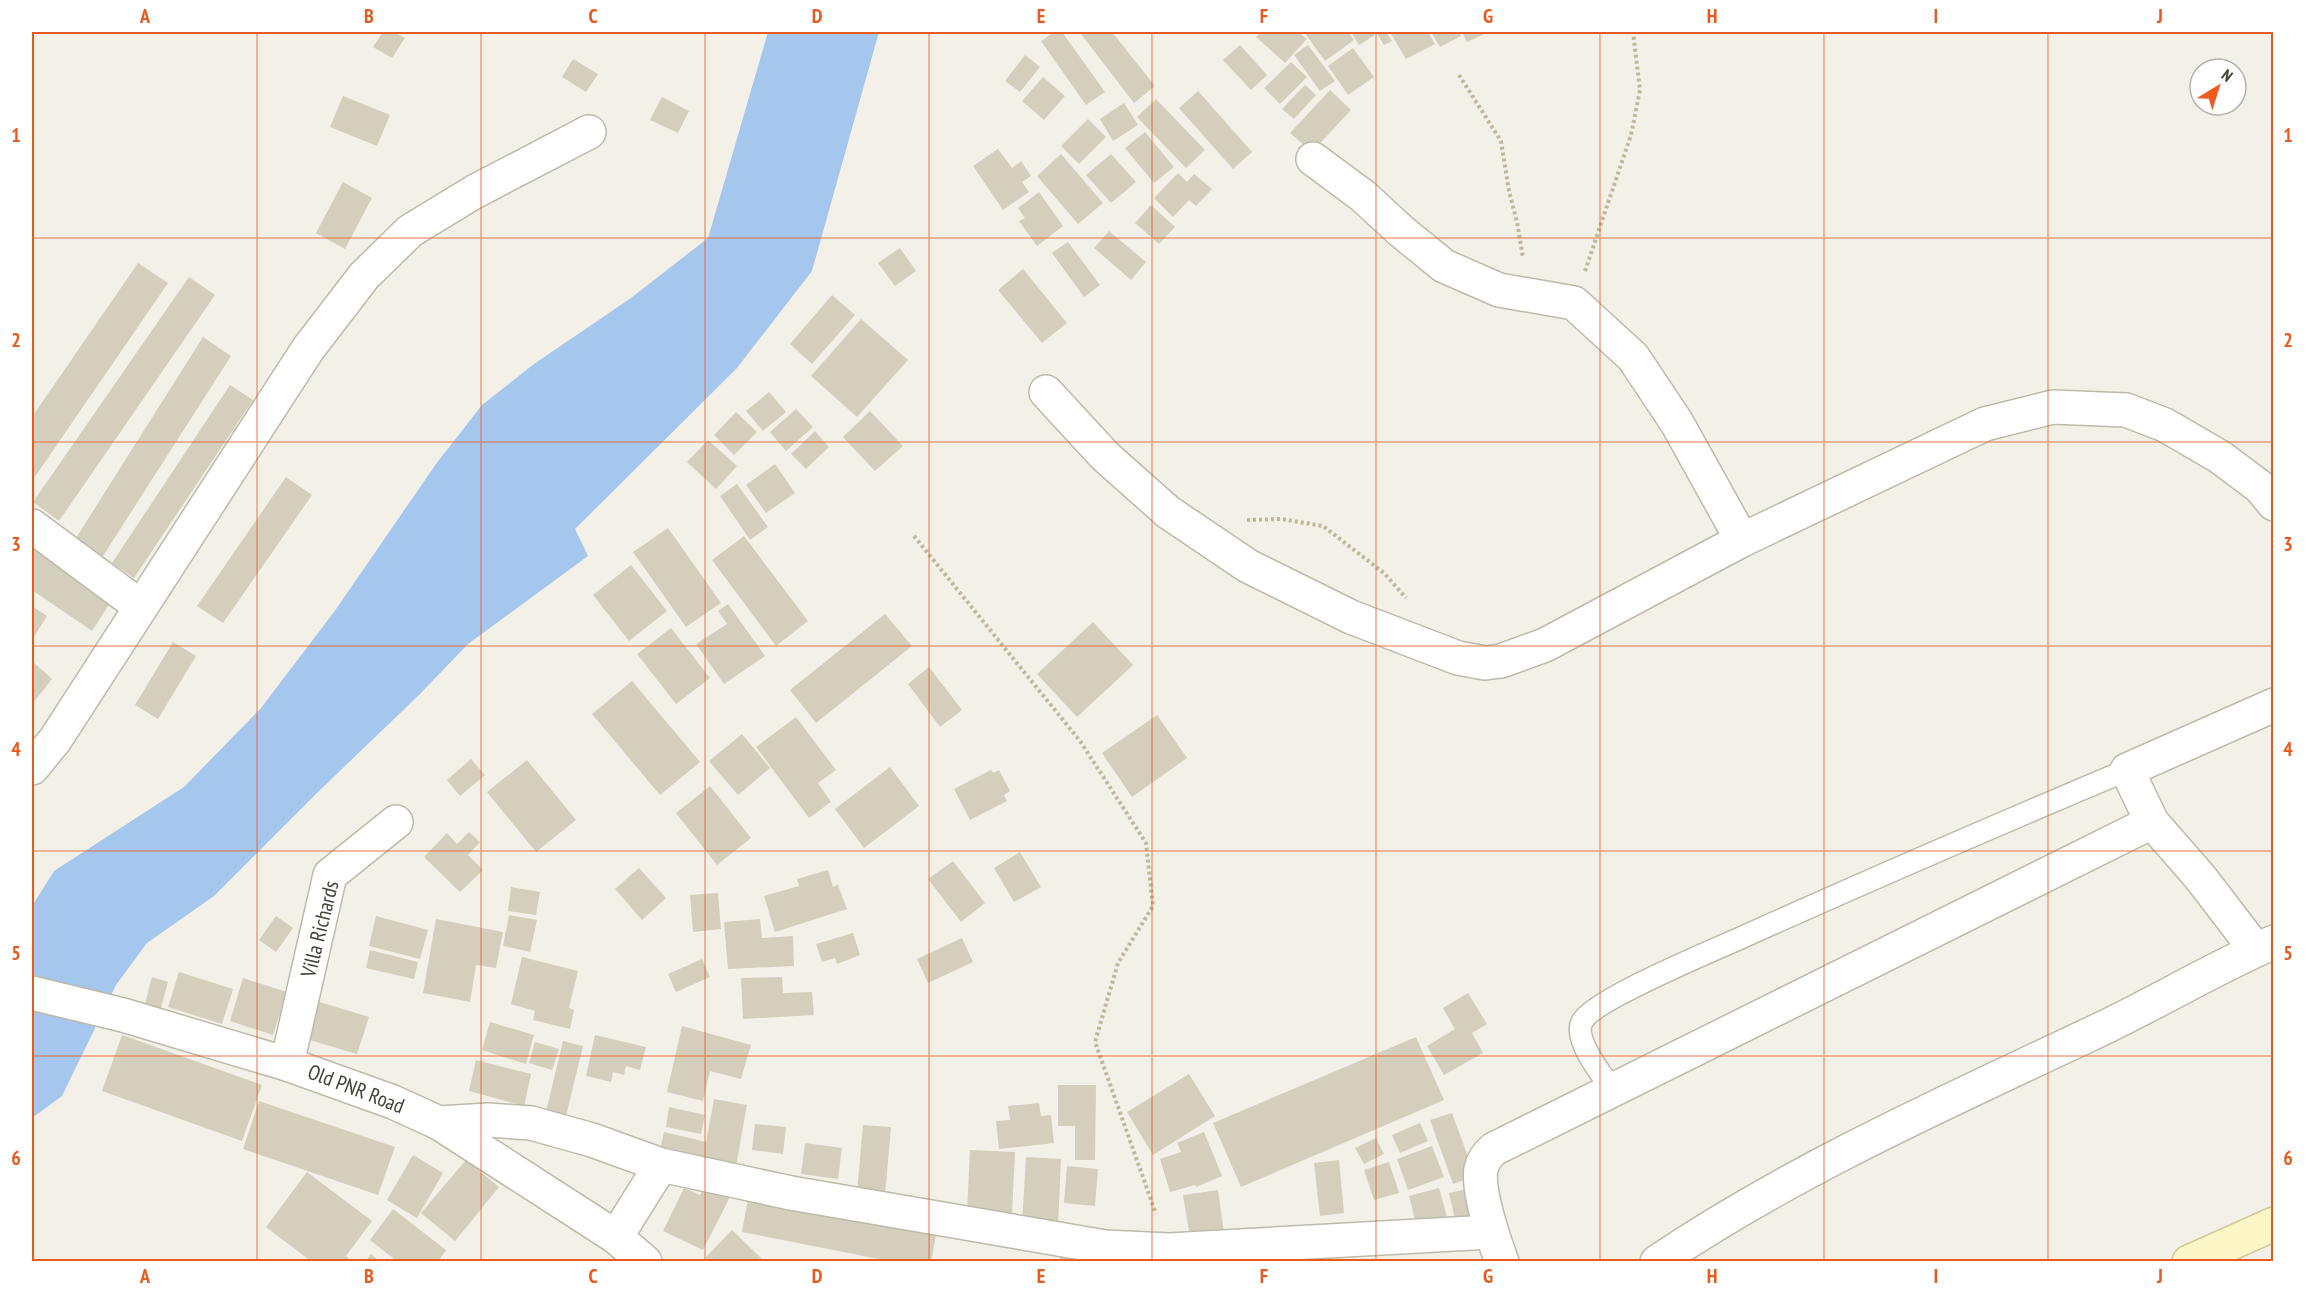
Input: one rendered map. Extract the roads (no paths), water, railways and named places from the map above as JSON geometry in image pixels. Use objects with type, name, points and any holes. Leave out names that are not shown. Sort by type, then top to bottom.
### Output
[{"type":"main road","points":[[2192,1261],[2274,1224]]},
{"type":"street","points":[[32,768],[50,747],[302,358],[364,276],[410,231],[474,192],[589,132]]},
{"type":"street","points":[[1313,159],[1363,196],[1444,266],[1499,290],[1574,303],[1633,357],[1677,423],[1742,540]]},
{"type":"street","points":[[1046,392],[1105,456],[1168,512],[1248,566],[1351,617],[1458,658],[1485,663],[1501,661],[1545,645],[1742,540],[1985,424],[2053,407],[2126,410],[2164,425],[2220,457],[2260,487],[2274,504]]},
{"type":"street","points":[[32,526],[141,607]]},
{"type":"street","points":[[1657,1262],[1706,1228],[1803,1173],[2119,1020],[2265,946],[2152,822],[2127,770],[2274,705]]},
{"type":"street","name":"Villa Richards","points":[[287,1064],[330,875],[396,822]]},
{"type":"street","points":[[1503,1262],[1491,1232],[1481,1179],[1481,1169],[1488,1155],[1502,1144],[2152,822]]},
{"type":"street","name":"Old PNR Road","points":[[32,993],[123,1015],[287,1064],[393,1102],[439,1123],[616,1237],[645,1262]]},
{"type":"street","points":[[439,1123],[488,1120],[531,1123],[592,1140],[661,1166],[791,1193],[1105,1247],[1169,1250],[1491,1232]]},
{"type":"street","points":[[616,1237],[661,1166]]},
{"type":"lane","points":[[1613,1089],[1594,1065],[1580,1030],[1585,1017],[1597,1007],[1658,976],[1929,854],[2127,770]]},
{"type":"water","points":[[768,32],[879,32],[812,271],[737,368],[575,529],[588,556],[468,644],[214,896],[147,943],[116,985],[62,1096],[32,1118],[32,906],[54,871],[184,787],[261,708],[334,612],[436,464],[482,405],[534,364],[631,298],[708,238]]}]
